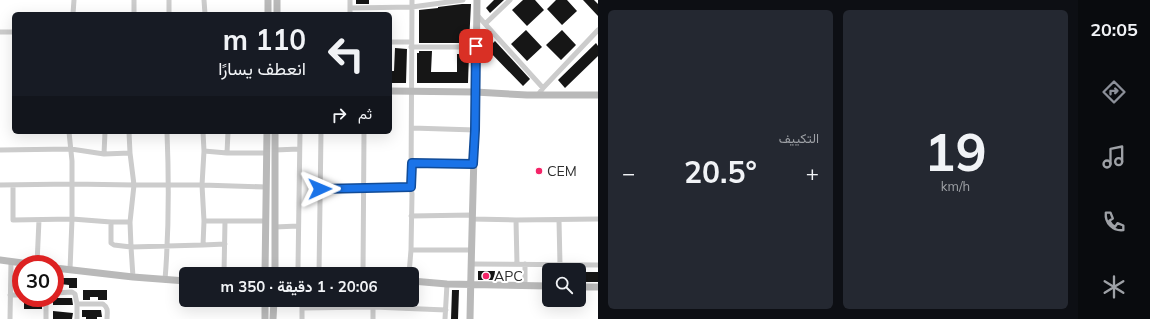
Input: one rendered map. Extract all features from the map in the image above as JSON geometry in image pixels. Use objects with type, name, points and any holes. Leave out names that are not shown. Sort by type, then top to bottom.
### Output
[{"type":"street","points":[[73,12],[74,0]]},
{"type":"street","points":[[134,0],[134,12]]},
{"type":"street","points":[[168,12],[169,0]]},
{"type":"street","points":[[204,0],[205,12]]},
{"type":"street","points":[[268,0],[268,12]]},
{"type":"street","points":[[276,12],[277,0]]},
{"type":"street","points":[[350,0],[350,11],[412,7],[463,0]]},
{"type":"street","points":[[410,267],[412,216],[412,0]]},
{"type":"street","points":[[470,319],[477,0]]},
{"type":"street","points":[[485,24],[510,0]]},
{"type":"street","points":[[476,15],[543,88]]},
{"type":"street","points":[[538,95],[598,30]]},
{"type":"street","points":[[0,32],[12,32]]},
{"type":"street","points":[[392,42],[476,46]]},
{"type":"street","points":[[392,91],[598,95]]},
{"type":"street","points":[[412,128],[475,130]]},
{"type":"street","points":[[69,134],[72,184],[70,270]]},
{"type":"street","points":[[104,154],[105,134]]},
{"type":"street","points":[[129,134],[134,185],[130,222],[133,277]]},
{"type":"street","points":[[166,280],[169,185],[167,134]]},
{"type":"street","points":[[203,134],[203,246]]},
{"type":"street","points":[[227,153],[228,134]]},
{"type":"street","points":[[265,267],[267,134]]},
{"type":"street","points":[[275,134],[275,267]]},
{"type":"street","points":[[298,267],[300,134]]},
{"type":"street","points":[[319,267],[321,134]]},
{"type":"street","points":[[363,267],[364,134]]},
{"type":"street","points":[[275,150],[299,149]]},
{"type":"street","points":[[0,150],[71,150],[104,154],[130,153]]},
{"type":"street","points":[[204,151],[227,153],[267,153]]},
{"type":"street","points":[[412,163],[473,164]]},
{"type":"street","points":[[0,185],[72,184],[266,187]]},
{"type":"street","points":[[13,185],[13,220],[72,219],[130,222]]},
{"type":"street","points":[[320,189],[411,187]]},
{"type":"street","points":[[412,216],[472,217],[516,220],[598,219]]},
{"type":"street","points":[[37,255],[39,220]]},
{"type":"street","points":[[516,220],[518,264]]},
{"type":"street","points":[[559,220],[560,263]]},
{"type":"street","points":[[204,222],[265,221]]},
{"type":"street","points":[[111,222],[111,243],[114,245],[131,247],[203,246],[225,244]]},
{"type":"street","points":[[224,267],[225,222]]},
{"type":"street","points":[[275,227],[298,226]]},
{"type":"street","points":[[411,250],[471,250]]},
{"type":"street","points":[[0,260],[11,261],[10,319]]},
{"type":"street","points":[[472,264],[542,264]]},
{"type":"street","points":[[525,264],[525,286]]},
{"type":"street","points":[[586,265],[598,265]]},
{"type":"street","points":[[64,269],[179,281]]},
{"type":"street","points":[[419,282],[471,285],[542,286]]},
{"type":"street","points":[[445,319],[447,284]]},
{"type":"street","points":[[586,287],[598,287]]},
{"type":"street","points":[[64,292],[72,292],[75,294],[77,319]]},
{"type":"street","points":[[77,304],[104,304],[107,309],[107,319]]},
{"type":"street","points":[[46,307],[46,319]]},
{"type":"street","points":[[265,307],[265,319]]},
{"type":"street","points":[[273,319],[274,307]]},
{"type":"street","points":[[302,319],[302,308],[373,307],[446,310]]},
{"type":"street","points":[[373,307],[373,319]]},
{"type":"building","points":[[356,0],[369,0],[369,4],[356,4]]},
{"type":"building","points":[[494,0],[504,0],[490,13],[486,8]]},
{"type":"building","points":[[523,0],[535,0],[544,10],[527,26],[512,10]]},
{"type":"building","points":[[556,0],[567,0],[577,11],[562,25],[547,9]]},
{"type":"building","points":[[583,0],[594,0],[598,4],[598,16]]},
{"type":"building","points":[[471,4],[469,43],[419,43],[419,10]]},
{"type":"building","points":[[526,30],[542,47],[527,61],[511,44]]},
{"type":"building","points":[[562,30],[576,45],[561,60],[546,45]]},
{"type":"building","points":[[495,41],[530,79],[523,86],[487,49]]},
{"type":"building","points":[[596,43],[598,46],[598,56],[565,88],[558,80]]},
{"type":"building","points":[[395,48],[407,49],[406,83],[392,83],[392,71],[394,71]]},
{"type":"building","points":[[419,51],[432,51],[431,72],[457,72],[457,54],[469,54],[468,83],[417,83],[417,53],[419,53]]},
{"type":"building","name":"APC","points":[[478,271],[495,271],[494,280],[478,280]]},
{"type":"building","points":[[586,272],[598,272],[598,282],[586,282]]},
{"type":"building","points":[[64,278],[77,278],[77,288],[69,288],[69,285],[64,284]]},
{"type":"building","points":[[83,290],[107,290],[107,300],[98,300],[98,297],[90,297],[90,300],[83,300]]},
{"type":"building","points":[[452,290],[459,290],[458,319],[451,319]]},
{"type":"building","points":[[64,298],[72,298],[73,305],[64,305]]},
{"type":"building","points":[[24,307],[42,307],[42,309],[24,309]]},
{"type":"building","points":[[82,310],[101,310],[102,317],[97,317],[97,319],[86,319],[86,317],[82,317]]},
{"type":"building","points":[[53,311],[73,313],[72,319],[53,319]]},
{"type":"place","name":"CEM","points":[[539,171]]},
{"type":"place","name":"APC","points":[[486,276]]},
{"type":"route","points":[[320,189],[411,187],[412,163],[473,164],[476,46]]}]
